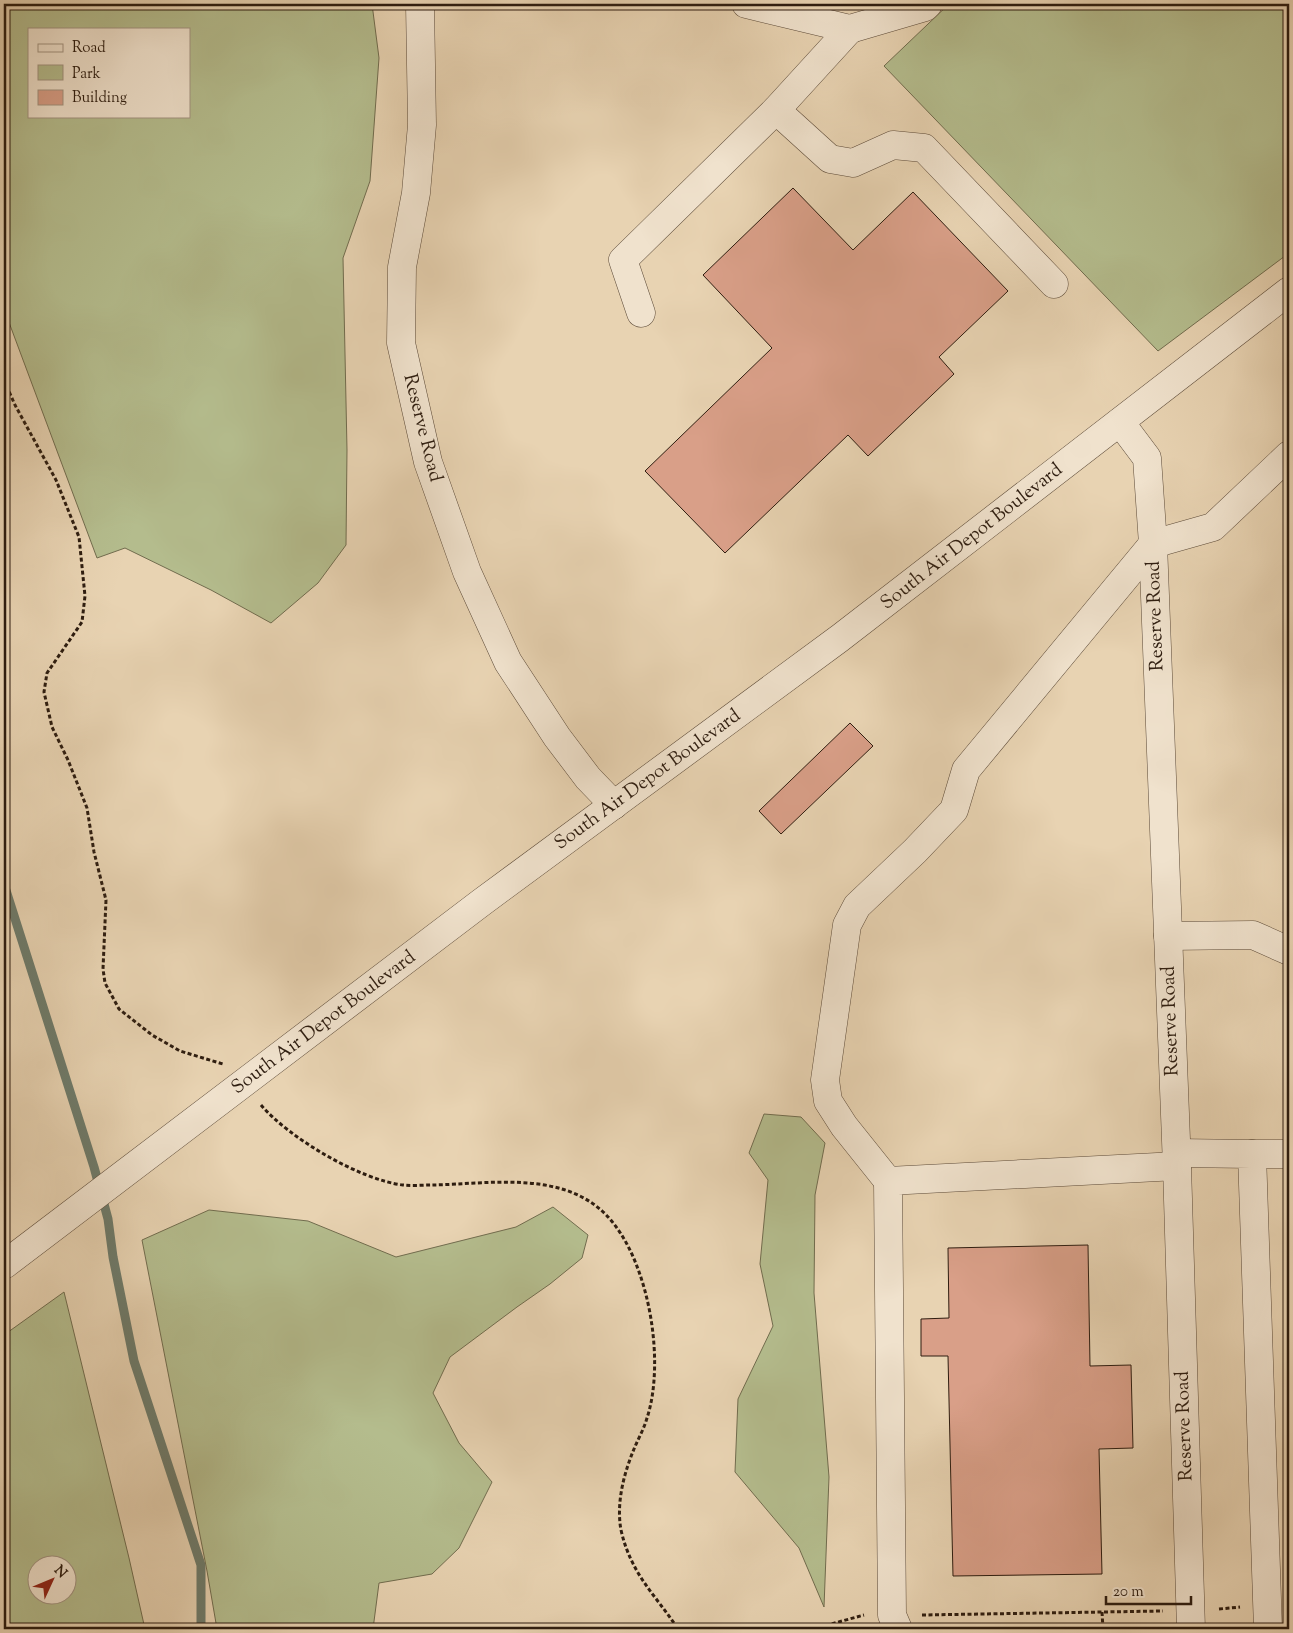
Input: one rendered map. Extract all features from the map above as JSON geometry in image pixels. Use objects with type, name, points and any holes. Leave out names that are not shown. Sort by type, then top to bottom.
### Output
[{"type":"street","name":"Reserve Road","points":[[420,4],[422,125],[416,192],[402,266],[401,342],[428,462],[467,572],[508,662],[588,778],[614,805]]},
{"type":"street","points":[[746,4],[850,29],[925,7],[928,4]]},
{"type":"street","points":[[640,313],[623,260],[776,110],[850,29]]},
{"type":"street","points":[[776,110],[830,159],[852,163],[893,145],[924,148],[1054,284]]},
{"type":"street","name":"South Air Depot Boulevard","points":[[4,1265],[482,902],[840,638],[1289,291]]},
{"type":"street","name":"Reserve Road","points":[[1120,422],[1147,458],[1153,544],[1177,1160],[1191,1629]]},
{"type":"street","points":[[906,1622],[892,1614],[888,1181],[844,1126],[828,1101],[825,1080],[847,925],[857,906],[915,851],[954,810],[966,770],[1153,544],[1213,527],[1289,455]]},
{"type":"street","points":[[1168,936],[1253,934],[1289,951]]},
{"type":"street","points":[[888,1181],[1252,1154],[1289,1154]]},
{"type":"street","points":[[1252,1154],[1268,1629]]},
{"type":"path","points":[[906,1622],[1102,1612],[1167,1611]]},
{"type":"path","points":[[1102,1612],[1103,1629]]},
{"type":"path","points":[[813,1629],[870,1614]]},
{"type":"green space","points":[[4,4],[372,4],[379,58],[370,181],[343,258],[347,450],[346,545],[318,583],[271,623],[211,590],[125,548],[97,558],[4,309]]},
{"type":"green space","points":[[949,4],[1289,4],[1289,253],[1158,351],[884,66]]},
{"type":"green space","points":[[764,1114],[801,1117],[825,1143],[815,1195],[814,1293],[829,1477],[824,1607],[799,1548],[735,1472],[738,1399],[773,1326],[760,1264],[768,1180],[749,1153]]},
{"type":"green space","points":[[553,1207],[588,1235],[582,1258],[550,1284],[450,1357],[433,1393],[459,1443],[492,1482],[459,1548],[432,1574],[379,1583],[373,1629],[217,1629],[142,1240],[209,1210],[308,1221],[396,1257],[516,1227]]},
{"type":"green space","points":[[64,1292],[145,1629],[4,1629],[4,1335]]},
{"type":"building","points":[[793,188],[853,250],[913,192],[1008,291],[939,357],[954,374],[868,456],[848,435],[725,553],[645,471],[772,348],[703,275]]},
{"type":"building","points":[[850,723],[873,746],[781,834],[759,811]]},
{"type":"building","points":[[1088,1245],[1090,1366],[1131,1365],[1133,1448],[1099,1449],[1102,1574],[953,1576],[948,1356],[921,1356],[921,1319],[949,1318],[948,1248]]},
{"type":"waterway","points":[[4,884],[94,1167],[108,1219],[113,1257],[134,1361],[201,1565],[201,1629]]}]
